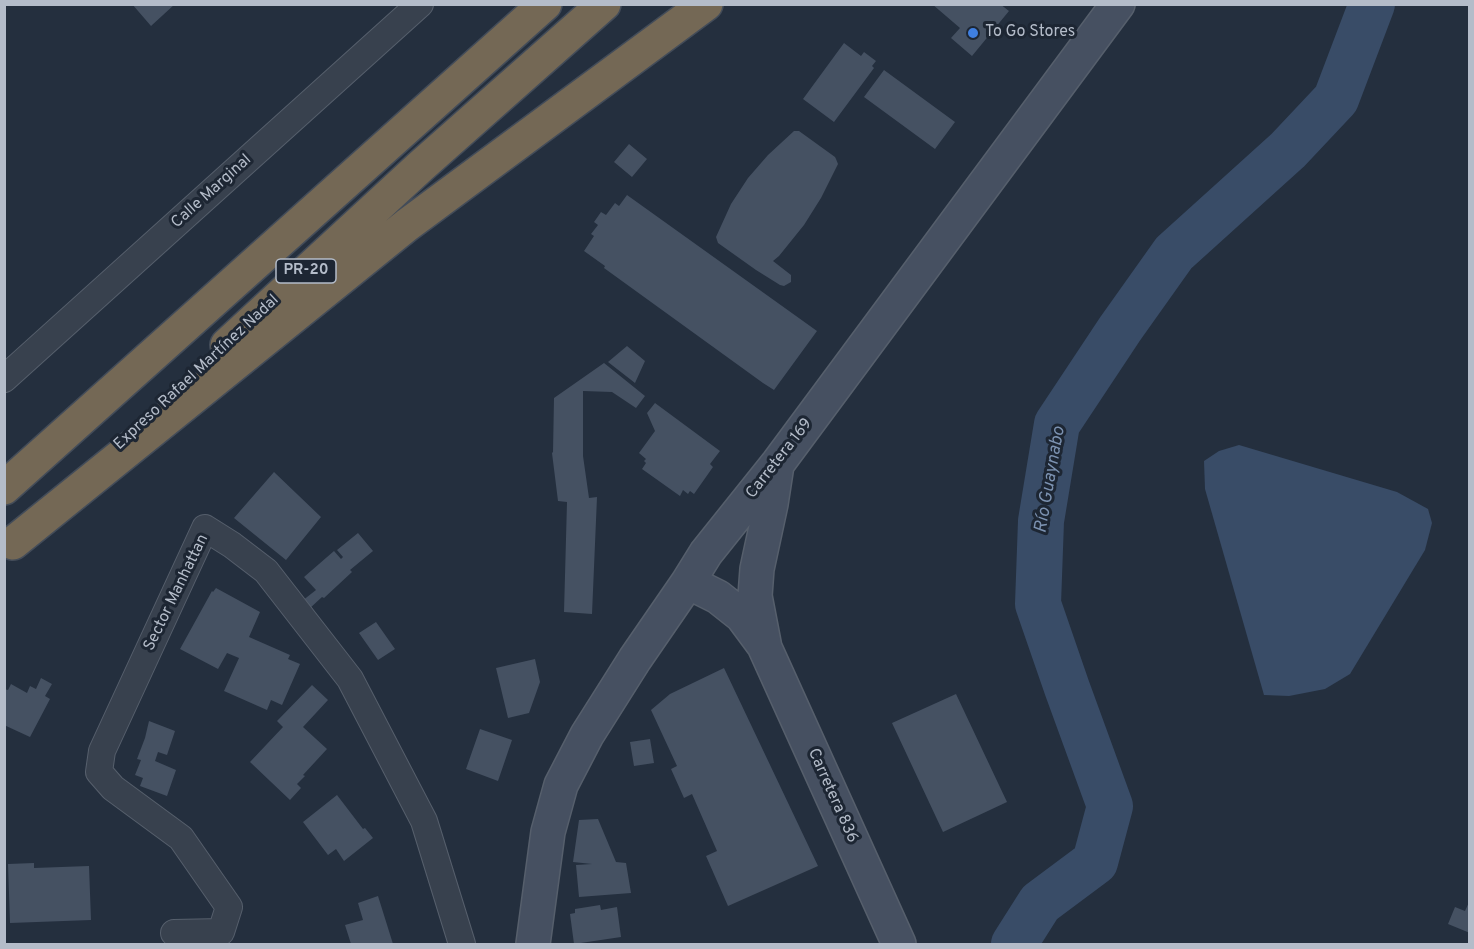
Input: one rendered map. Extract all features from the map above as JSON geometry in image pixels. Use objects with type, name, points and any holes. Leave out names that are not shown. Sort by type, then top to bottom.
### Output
[{"type":"highway","name":"PR-20","points":[[4,488],[545,4]]},
{"type":"highway","name":"Expreso Rafael Martínez Nadal","points":[[9,547],[421,165],[604,4]]},
{"type":"highway","points":[[9,547],[407,225],[706,4]]},
{"type":"street","name":"Calle Marginal","points":[[4,379],[420,4]]},
{"type":"street","name":"Carretera 169","points":[[534,945],[548,832],[561,785],[587,735],[706,553],[778,463],[1116,8]]},
{"type":"street","name":"Carretera 836","points":[[765,648],[755,597],[757,569],[778,463]]},
{"type":"street","name":"Sector Manhattan","points":[[174,933],[221,932],[229,907],[181,838],[113,788],[99,772],[102,750],[205,528],[266,571],[350,679],[424,821],[462,945]]},
{"type":"street","name":"Carretera 836","points":[[688,582],[718,597],[742,616],[765,648],[899,945]]},
{"type":"water","points":[[1239,445],[1397,492],[1428,509],[1432,523],[1425,550],[1350,674],[1325,689],[1289,696],[1264,695],[1205,489],[1204,461],[1219,451]]},
{"type":"building","points":[[132,4],[175,4],[151,26]]},
{"type":"building","name":"To Go Stores","points":[[932,4],[1000,4],[1009,11],[972,56],[951,38],[960,28]]},
{"type":"building","points":[[844,43],[861,56],[864,52],[876,61],[872,66],[874,68],[834,122],[803,99]]},
{"type":"building","points":[[884,70],[955,122],[935,149],[864,97]]},
{"type":"building","points":[[794,131],[799,131],[835,157],[838,164],[804,225],[773,261],[791,275],[791,282],[784,286],[756,270],[718,243],[716,237],[731,204],[748,178]]},
{"type":"building","points":[[629,144],[647,159],[632,177],[614,162]]},
{"type":"building","points":[[627,195],[817,331],[774,390],[604,268],[605,266],[584,251],[594,236],[591,234],[598,225],[594,222],[601,212],[606,215],[615,203],[619,206]]},
{"type":"building","points":[[627,346],[645,361],[635,383],[608,362]]},
{"type":"building","points":[[604,363],[645,396],[636,408],[612,392],[583,391],[583,456],[589,498],[597,497],[592,614],[564,612],[567,502],[558,501],[552,453],[554,398]]},
{"type":"building","points":[[655,403],[720,451],[710,464],[713,467],[694,494],[690,491],[688,494],[683,490],[680,496],[642,469],[646,459],[639,453],[655,431],[647,413]]},
{"type":"building","points":[[274,472],[321,517],[286,560],[234,518]]},
{"type":"building","points":[[358,533],[373,551],[350,570],[352,572],[324,598],[322,597],[309,609],[302,601],[316,590],[304,577],[334,551],[341,559],[343,557],[337,550]]},
{"type":"building","points":[[216,588],[260,612],[249,637],[290,655],[288,659],[300,664],[282,705],[271,700],[267,710],[224,691],[239,658],[227,653],[218,669],[180,649],[212,591]]},
{"type":"building","points":[[376,622],[395,649],[378,660],[359,633]]},
{"type":"building","points":[[535,659],[540,682],[529,713],[508,718],[496,668]]},
{"type":"building","points":[[724,668],[818,866],[728,906],[706,856],[717,851],[692,794],[684,798],[671,769],[677,766],[651,710],[670,694]]},
{"type":"building","points":[[41,678],[52,684],[45,696],[50,699],[30,737],[4,725],[4,689],[8,690],[11,684],[27,693],[30,686],[36,689]]},
{"type":"building","points":[[312,685],[328,700],[303,727],[327,749],[303,775],[305,776],[297,784],[301,788],[290,800],[250,762],[283,727],[277,721]]},
{"type":"building","points":[[956,694],[1007,802],[943,832],[892,723]]},
{"type":"building","points":[[149,721],[175,731],[167,755],[158,752],[155,761],[176,770],[167,796],[140,786],[143,778],[135,775],[141,760],[137,759]]},
{"type":"building","points":[[480,729],[512,740],[498,781],[466,769]]},
{"type":"building","points":[[650,739],[654,763],[634,766],[630,742]]},
{"type":"building","points":[[337,795],[363,829],[365,828],[373,838],[344,861],[336,849],[328,855],[303,822]]},
{"type":"building","points":[[598,819],[616,862],[626,863],[631,893],[579,897],[576,865],[592,864],[573,862],[579,820]]},
{"type":"building","points":[[34,863],[34,868],[89,866],[91,920],[10,923],[8,864]]},
{"type":"building","points":[[378,896],[393,944],[351,944],[345,925],[363,920],[358,903]]},
{"type":"building","points":[[1470,900],[1470,933],[1448,924],[1455,907],[1465,911]]},
{"type":"building","points":[[600,905],[601,910],[617,907],[621,937],[574,944],[570,914],[575,913],[575,909]]},
{"type":"waterway","name":"Río Guaynabo","points":[[1014,944],[1040,903],[1095,862],[1110,806],[1038,604],[1041,521],[1057,424],[1174,253],[1288,150],[1336,99],[1372,4]]},
{"type":"place","name":"To Go Stores","points":[[973,33]]}]
